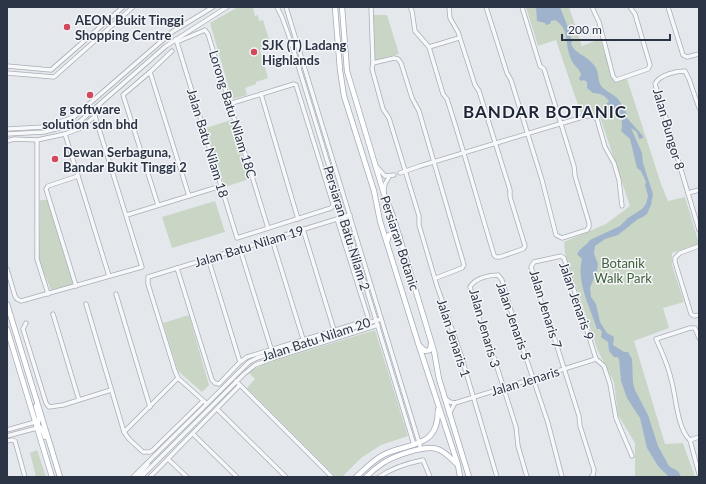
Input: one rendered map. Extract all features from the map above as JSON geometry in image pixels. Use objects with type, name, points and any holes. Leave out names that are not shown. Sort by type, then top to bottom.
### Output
[{"type":"main road","name":"Persiaran Botanic","points":[[334,7],[342,89],[374,191],[380,221],[458,465],[460,477]]},
{"type":"main road","name":"Persiaran Botanic","points":[[342,7],[347,71],[384,194],[400,237],[431,342],[444,397],[469,477]]},
{"type":"main road","points":[[387,242],[391,233],[400,237]]},
{"type":"main road","points":[[7,304],[60,477]]},
{"type":"main road","points":[[7,329],[52,477]]},
{"type":"main road","points":[[419,346],[425,351],[428,351],[430,350],[431,342]]},
{"type":"main road","points":[[32,384],[32,392],[38,417],[36,425]]},
{"type":"main road","points":[[356,477],[383,455],[428,438],[435,429],[438,420],[438,405]]},
{"type":"main road","points":[[36,425],[44,433],[51,456],[55,462]]},
{"type":"main road","points":[[366,477],[384,462],[416,450],[429,447],[440,450],[458,465]]},
{"type":"street","points":[[7,66],[51,70],[123,7]]},
{"type":"street","points":[[7,73],[54,77],[133,7]]},
{"type":"street","points":[[7,129],[50,126],[74,117],[172,32],[213,7]]},
{"type":"street","points":[[7,134],[44,132],[78,123],[153,56],[227,7]]},
{"type":"street","name":"Persiaran Batu Nilam 2","points":[[277,7],[286,28],[416,450]]},
{"type":"street","name":"Persiaran Batu Nilam 2","points":[[286,7],[421,449]]},
{"type":"street","name":"Jalan Jenaris 1","points":[[371,7],[372,69],[383,109],[389,118],[406,172],[419,216],[419,224],[474,397],[497,477]]},
{"type":"street","points":[[410,7],[415,31],[429,47],[443,94],[447,99],[494,255],[496,257],[500,257],[523,249],[525,246],[479,91],[474,85],[456,28],[450,18],[449,7]]},
{"type":"street","points":[[486,7],[507,73],[511,80],[542,180],[556,235],[562,238],[587,230],[589,227],[575,176],[574,166],[544,69],[540,66],[522,7]]},
{"type":"street","points":[[592,7],[599,22],[614,78],[618,79],[648,69],[650,65],[635,14],[630,7]]},
{"type":"street","points":[[668,7],[683,55],[687,57],[699,54]]},
{"type":"street","name":"Lorong Batu Nilam 18C","points":[[175,41],[205,30],[208,34],[268,228]]},
{"type":"street","points":[[429,47],[459,38]]},
{"type":"street","name":"Jalan Batu Nilam 18","points":[[175,41],[179,49],[237,238],[268,228]]},
{"type":"street","points":[[158,205],[123,95],[172,51]]},
{"type":"street","points":[[373,63],[394,58],[400,60],[412,98],[419,111],[434,162],[464,265],[462,268],[436,278]]},
{"type":"street","points":[[299,71],[305,69]]},
{"type":"street","name":"Jalan Bungor 8","points":[[699,108],[687,73],[683,71],[658,78],[655,84],[699,230]]},
{"type":"street","points":[[150,72],[189,196]]},
{"type":"street","points":[[229,104],[294,84],[298,88],[333,204],[330,208],[268,228]]},
{"type":"street","points":[[261,94],[298,218]]},
{"type":"street","points":[[7,269],[17,300],[21,302],[142,266],[95,116],[88,105]]},
{"type":"street","points":[[7,140],[36,140],[65,134],[81,128],[95,116]]},
{"type":"street","points":[[400,173],[495,143],[586,116],[592,116],[597,120],[605,147],[614,163],[622,195],[622,206]]},
{"type":"street","points":[[65,134],[109,276]]},
{"type":"street","points":[[36,140],[37,259],[48,294]]},
{"type":"street","points":[[375,163],[383,175],[389,177]]},
{"type":"street","points":[[384,194],[385,184],[389,177],[394,175]]},
{"type":"street","points":[[76,286],[46,189],[48,186],[78,176]]},
{"type":"street","points":[[127,215],[221,186]]},
{"type":"street","points":[[688,193],[699,190]]},
{"type":"street","name":"Jalan Batu Nilam 19","points":[[178,378],[148,284],[148,277],[350,215]]},
{"type":"street","points":[[177,268],[212,380],[219,384],[240,362],[247,357],[272,351],[303,339],[365,321],[368,317],[337,218]]},
{"type":"street","points":[[303,229],[334,330]]},
{"type":"street","points":[[272,239],[303,339]]},
{"type":"street","points":[[699,246],[680,253],[675,258],[691,314],[694,316],[699,315]]},
{"type":"street","points":[[240,249],[274,358]]},
{"type":"street","name":"Jalan Jenaris 9","points":[[547,259],[561,256],[564,258],[596,359]]},
{"type":"street","points":[[208,258],[240,362]]},
{"type":"street","name":"Jalan Jenaris 7","points":[[547,259],[534,262],[531,267],[544,312],[550,324],[579,416],[580,426],[594,470],[593,476],[591,477]]},
{"type":"street","name":"Jalan Jenaris 5","points":[[486,276],[498,275],[502,280],[515,325],[534,378]]},
{"type":"street","name":"Jalan Jenaris 3","points":[[486,276],[476,280],[470,287],[484,335],[489,342],[503,388]]},
{"type":"street","points":[[116,294],[150,406]]},
{"type":"street","points":[[86,304],[124,432],[128,439],[143,452],[153,450],[205,402],[178,378],[124,432]]},
{"type":"street","points":[[53,314],[79,400]]},
{"type":"street","name":"Jalan Batu Nilam 20","points":[[133,477],[183,428],[205,402],[249,362],[272,351],[381,318]]},
{"type":"street","points":[[26,323],[23,329],[46,403],[49,407],[53,408],[111,390]]},
{"type":"street","name":"Jalan Batu Nilam 20","points":[[142,477],[248,370],[255,365],[383,324]]},
{"type":"street","points":[[699,338],[695,328],[690,328],[656,339],[672,379],[683,430],[686,437],[690,440],[699,474]]},
{"type":"street","points":[[596,359],[604,366],[610,384],[616,418],[632,456]]},
{"type":"street","name":"Jalan Jenaris","points":[[455,403],[596,359]]},
{"type":"street","points":[[232,377],[332,477]]},
{"type":"street","points":[[534,378],[562,477]]},
{"type":"street","points":[[150,477],[240,385]]},
{"type":"street","points":[[503,388],[516,427],[518,446],[528,477]]},
{"type":"street","points":[[444,397],[448,401],[455,403],[449,414]]},
{"type":"street","points":[[217,409],[286,477]]},
{"type":"street","name":"Jalan Batu Nilam 20","points":[[183,428],[186,428],[193,421],[195,424]]},
{"type":"street","points":[[7,430],[36,425]]},
{"type":"street","points":[[7,436],[36,425]]},
{"type":"street","points":[[193,434],[237,477]]},
{"type":"street","points":[[690,440],[699,437]]},
{"type":"street","points":[[7,441],[15,441],[25,477]]},
{"type":"street","points":[[168,459],[187,477]]},
{"type":"street","points":[[379,477],[406,464],[423,460],[430,477]]},
{"type":"street","points":[[137,477],[146,468],[149,461]]},
{"type":"street","points":[[389,471],[390,477]]},
{"type":"green space","name":"SJK (T) Ladang Highlands","points":[[238,7],[253,7],[255,16],[258,15],[259,21],[263,20],[271,46],[260,50],[268,78],[245,88],[247,95],[232,99],[210,23]]},
{"type":"green space","name":"Botanik Walk Park","points":[[526,7],[569,7],[582,46],[600,39],[614,82],[627,79],[661,184],[668,201],[685,197],[699,244],[672,253],[672,265],[684,302],[663,308],[669,328],[634,341],[665,444],[683,443],[695,477],[635,477],[635,443],[618,415],[614,382],[598,351],[565,253],[564,242],[606,224],[630,206],[599,114],[581,114],[556,40],[538,46]]},
{"type":"green space","points":[[373,15],[387,15],[399,54],[376,60],[374,58]]},
{"type":"green space","points":[[231,120],[249,179],[225,187],[206,128]]},
{"type":"green space","points":[[40,200],[47,200],[73,284],[51,290],[39,261]]},
{"type":"green space","points":[[215,201],[225,232],[172,248],[162,217]]},
{"type":"green space","points":[[189,315],[209,385],[202,392],[178,371],[163,323]]},
{"type":"green space","points":[[375,330],[408,436],[381,445],[361,458],[342,477],[336,477],[247,388],[255,379],[248,372],[264,364]]},
{"type":"green space","points":[[37,450],[46,477],[36,477],[30,453]]},
{"type":"water","points":[[536,7],[560,7],[569,30],[572,42],[571,44],[578,52],[593,64],[598,72],[600,84],[615,96],[627,114],[627,118],[643,136],[643,138],[639,139],[637,132],[631,128],[642,153],[643,163],[653,194],[651,205],[647,214],[643,217],[638,219],[618,235],[605,239],[595,246],[594,254],[598,264],[590,288],[591,297],[596,304],[600,322],[607,333],[614,337],[613,345],[624,352],[628,352],[632,359],[633,383],[635,390],[648,415],[658,446],[669,466],[678,471],[681,477],[669,477],[658,466],[647,448],[640,418],[627,398],[621,381],[619,359],[614,357],[609,351],[608,342],[601,337],[602,332],[600,329],[597,329],[582,285],[582,259],[577,254],[590,240],[620,226],[628,218],[642,209],[646,204],[648,196],[645,185],[646,182],[641,171],[637,168],[630,139],[621,131],[622,122],[619,114],[614,108],[606,104],[609,101],[606,97],[593,93],[587,88],[587,82],[579,79],[581,74],[569,55],[564,29],[555,20],[546,25],[545,23],[537,21]]},
{"type":"place","name":"AEON Bukit Tinggi Shopping Centre","points":[[67,27]]},
{"type":"place","name":"SJK (T) Ladang Highlands","points":[[254,52]]},
{"type":"place","name":"g software solution sdn bhd","points":[[90,95]]},
{"type":"place","name":"Dewan Serbaguna, Bandar Bukit Tinggi 2","points":[[55,159]]},
{"type":"district","name":"BANDAR BOTANIC","points":[[545,111]]}]
